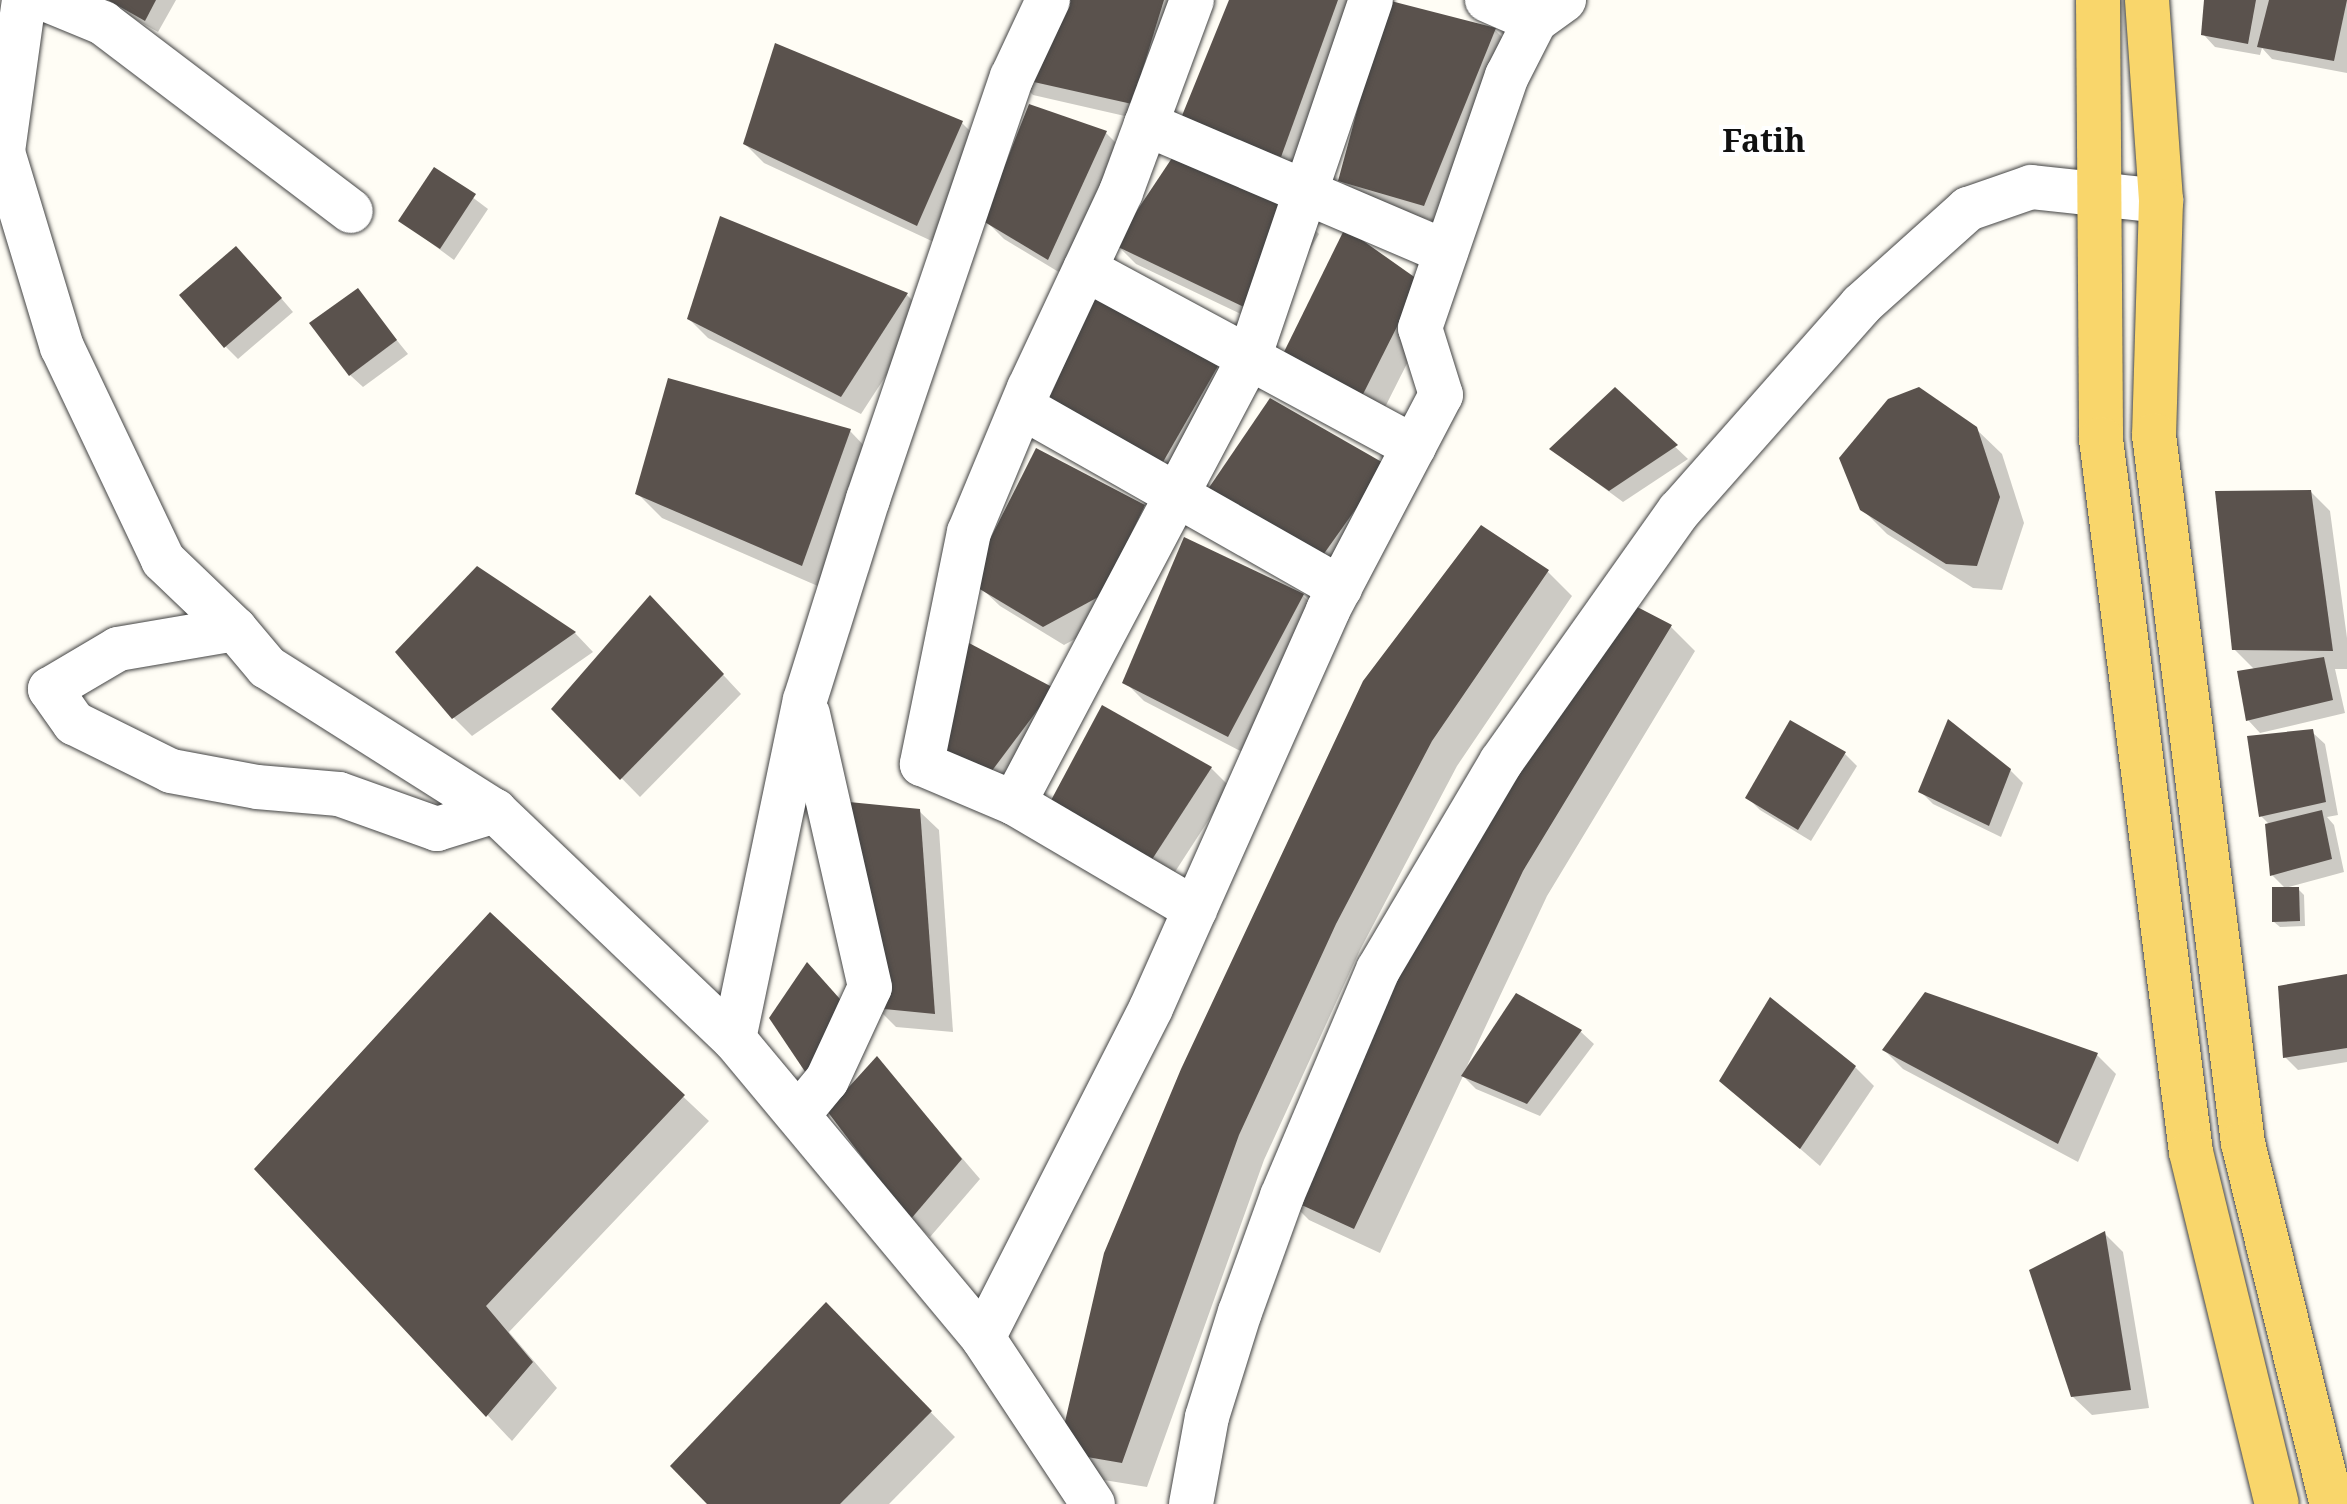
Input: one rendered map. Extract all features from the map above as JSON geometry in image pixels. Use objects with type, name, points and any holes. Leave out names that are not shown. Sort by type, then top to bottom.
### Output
[{"type":"main road","points":[[2098,0],[2101,439],[2191,1152],[2277,1504]]},
{"type":"main road","points":[[2147,0],[2161,201],[2154,435],[2243,1143],[2332,1504]]},
{"type":"street","points":[[24,0],[3,152],[62,347],[163,560],[235,629],[267,667],[495,811],[734,1039],[983,1338],[1093,1504]]},
{"type":"street","points":[[47,0],[103,23],[351,211]]},
{"type":"street","points":[[734,1039],[805,700],[868,499],[1007,91],[1048,0]]},
{"type":"street","points":[[1192,0],[1121,192],[1022,407],[969,532],[922,764],[1014,803],[1195,909]]},
{"type":"street","points":[[1014,803],[1249,358],[1308,193],[1371,0]]},
{"type":"street","points":[[983,1338],[1151,1008],[1340,588],[1441,395],[1420,328],[1507,76],[1549,10],[1487,0]]},
{"type":"street","points":[[1146,124],[1446,252]]},
{"type":"street","points":[[1191,1504],[1207,1417],[1282,1196],[1378,970],[1501,762],[1679,511],[1861,305],[1968,209],[2031,187],[2161,201]]},
{"type":"street","points":[[1085,269],[1414,447]]},
{"type":"street","points":[[1022,407],[1340,588]]},
{"type":"street","points":[[235,629],[118,649],[50,689],[74,723],[171,771],[257,787],[339,794],[437,829],[495,811]]},
{"type":"street","points":[[798,1115],[827,1080],[870,987],[805,700]]},
{"type":"building","points":[[108,0],[156,0],[145,21]]},
{"type":"building","points":[[1048,0],[1164,0],[1132,104],[1012,77]]},
{"type":"building","points":[[1229,0],[1338,0],[1281,157],[1179,123]]},
{"type":"building","points":[[1387,0],[1496,28],[1424,206],[1338,181]]},
{"type":"building","points":[[2204,0],[2256,0],[2248,44],[2201,35]]},
{"type":"building","points":[[2269,0],[2347,0],[2334,61],[2257,47]]},
{"type":"building","points":[[775,43],[963,121],[917,226],[743,144]]},
{"type":"building","points":[[1029,104],[1107,131],[1048,260],[983,221]]},
{"type":"building","points":[[1176,152],[1301,213],[1246,308],[1114,245]]},
{"type":"building","points":[[434,167],[476,194],[440,249],[398,221]]},
{"type":"building","points":[[720,216],[908,293],[841,397],[687,319]]},
{"type":"building","points":[[1345,228],[1420,281],[1353,414],[1281,358]]},
{"type":"building","points":[[236,246],[282,298],[224,348],[179,295]]},
{"type":"building","points":[[358,288],[397,340],[349,376],[309,323]]},
{"type":"building","points":[[1094,297],[1218,366],[1163,462],[1048,401]]},
{"type":"building","points":[[668,378],[851,429],[802,566],[635,494]]},
{"type":"building","points":[[1615,387],[1678,445],[1609,491],[1549,449]]},
{"type":"building","points":[[1919,387],[1977,427],[2000,497],[1977,566],[1946,564],[1860,510],[1839,458],[1888,399]]},
{"type":"building","points":[[1270,398],[1387,465],[1323,555],[1206,492]]},
{"type":"building","points":[[1036,448],[1145,505],[1102,595],[1043,627],[978,588],[978,563]]},
{"type":"building","points":[[2311,490],[2333,651],[2232,650],[2215,491]]},
{"type":"building","points":[[1481,525],[1549,570],[1432,741],[1336,924],[1239,1135],[1122,1463],[1058,1452],[1104,1253],[1181,1069],[1363,681]]},
{"type":"building","points":[[1184,537],[1304,594],[1228,737],[1122,683]]},
{"type":"building","points":[[477,566],[576,632],[452,719],[395,652]]},
{"type":"building","points":[[650,595],[724,674],[620,780],[551,709]]},
{"type":"building","points":[[1618,597],[1672,625],[1523,871],[1354,1229],[1282,1196],[1418,901]]},
{"type":"building","points":[[969,643],[1054,688],[979,788],[922,764]]},
{"type":"building","points":[[2324,657],[2333,700],[2246,721],[2237,671]]},
{"type":"building","points":[[1102,705],[1212,767],[1140,878],[1041,819]]},
{"type":"building","points":[[1948,719],[2011,769],[1989,826],[1918,792]]},
{"type":"building","points":[[1790,720],[1846,752],[1798,830],[1745,798]]},
{"type":"building","points":[[2313,729],[2326,802],[2259,817],[2247,736]]},
{"type":"building","points":[[849,802],[920,809],[935,1014],[874,1008]]},
{"type":"building","points":[[2322,810],[2332,859],[2270,876],[2265,824]]},
{"type":"building","points":[[2272,887],[2299,887],[2300,921],[2272,922]]},
{"type":"building","points":[[490,912],[685,1095],[486,1306],[533,1362],[486,1417],[254,1169]]},
{"type":"building","points":[[807,962],[856,1017],[818,1091],[769,1018]]},
{"type":"building","points":[[2347,974],[2347,1048],[2283,1058],[2278,986]]},
{"type":"building","points":[[1925,992],[2098,1053],[2058,1144],[1882,1050]]},
{"type":"building","points":[[1516,993],[1582,1030],[1527,1104],[1461,1076]]},
{"type":"building","points":[[1770,997],[1856,1066],[1800,1149],[1719,1081]]},
{"type":"building","points":[[877,1056],[962,1159],[910,1220],[827,1111]]},
{"type":"building","points":[[2105,1231],[2131,1390],[2071,1397],[2029,1270]]},
{"type":"building","points":[[826,1302],[932,1411],[840,1504],[707,1504],[670,1466]]},
{"type":"district","name":"Fatih","points":[[1764,140]]}]
